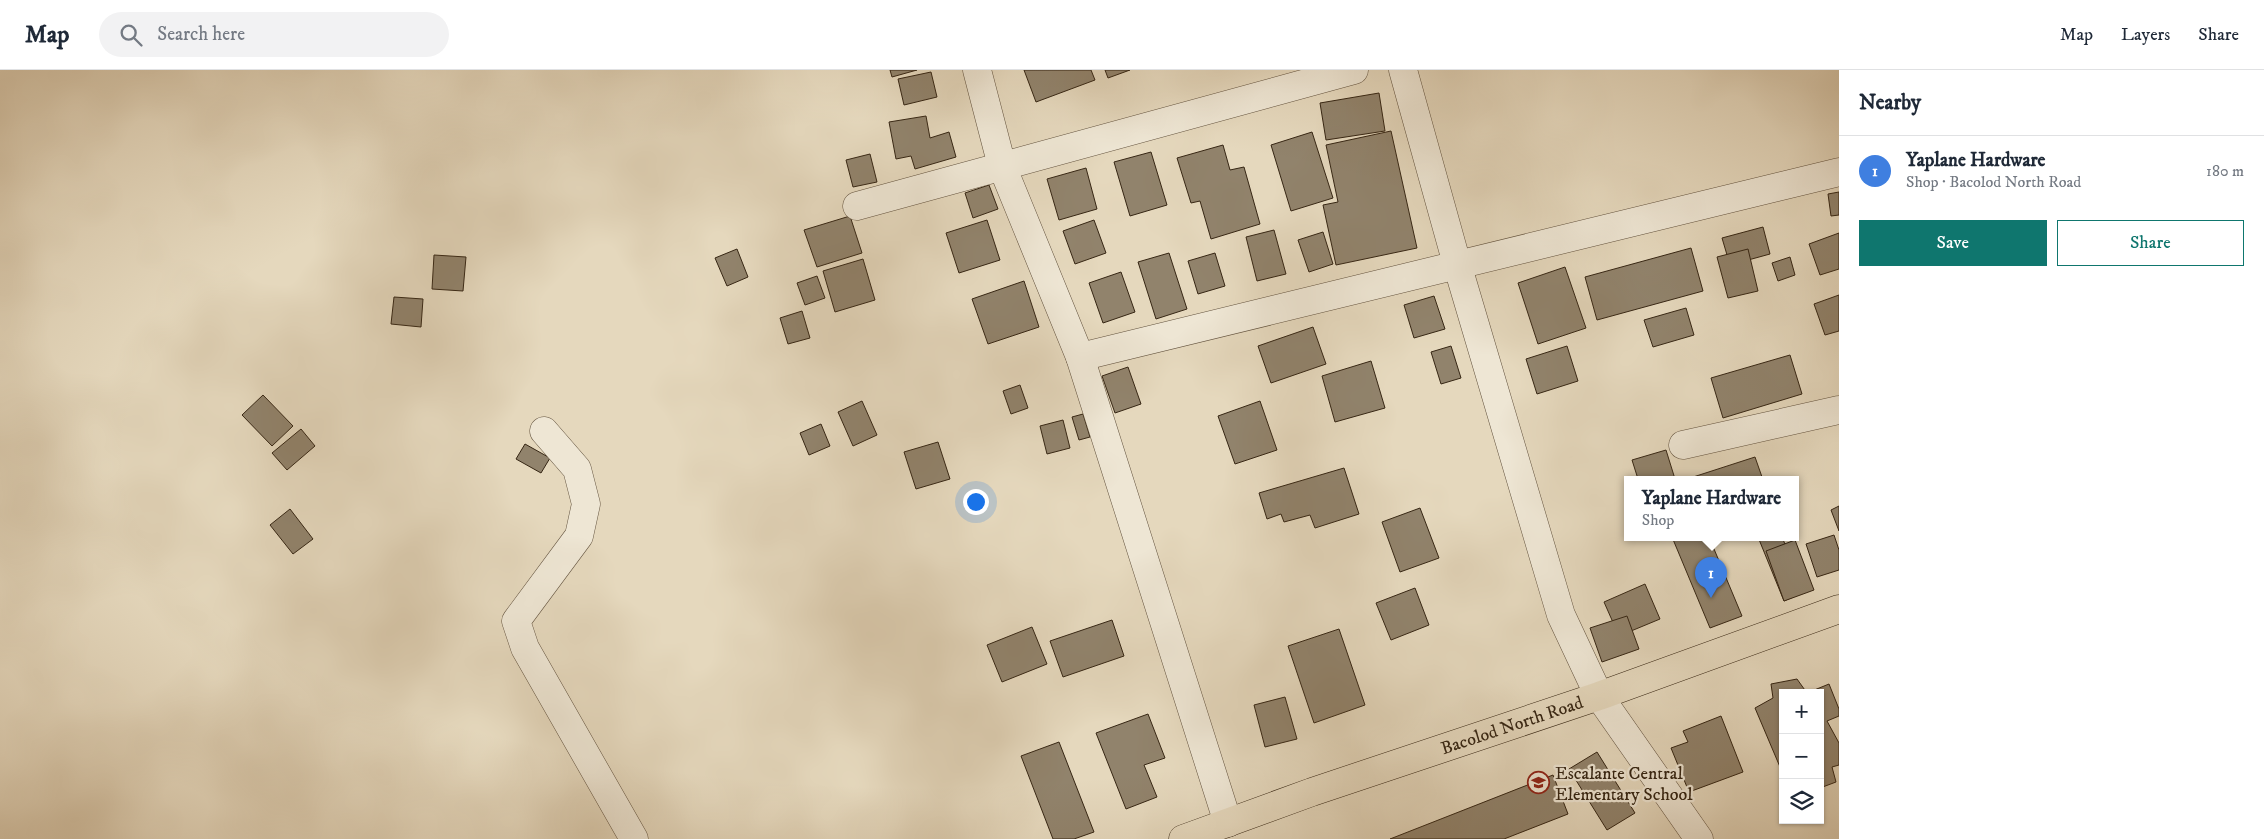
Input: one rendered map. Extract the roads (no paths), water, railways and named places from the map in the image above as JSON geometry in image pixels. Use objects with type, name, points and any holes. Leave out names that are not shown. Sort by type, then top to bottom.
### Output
[{"type":"highway","name":"Bacolod North Road","points":[[1183,839],[1312,792],[1599,696],[1839,608]]},
{"type":"street","points":[[977,70],[1002,166],[1080,357],[1228,823]]},
{"type":"street","points":[[858,206],[1354,70]]},
{"type":"street","points":[[1403,70],[1456,264],[1560,615],[1599,696],[1699,839]]},
{"type":"street","points":[[1080,357],[1839,172]]},
{"type":"street","points":[[1683,445],[1839,410]]},
{"type":"street","points":[[544,431],[577,469],[586,504],[580,536],[516,621],[525,648],[634,839]]},
{"type":"place","name":"Yaplane Hardware","points":[[1711,598]]},
{"type":"place","name":"Escalante Central Elementary School","points":[[1539,783]]}]
